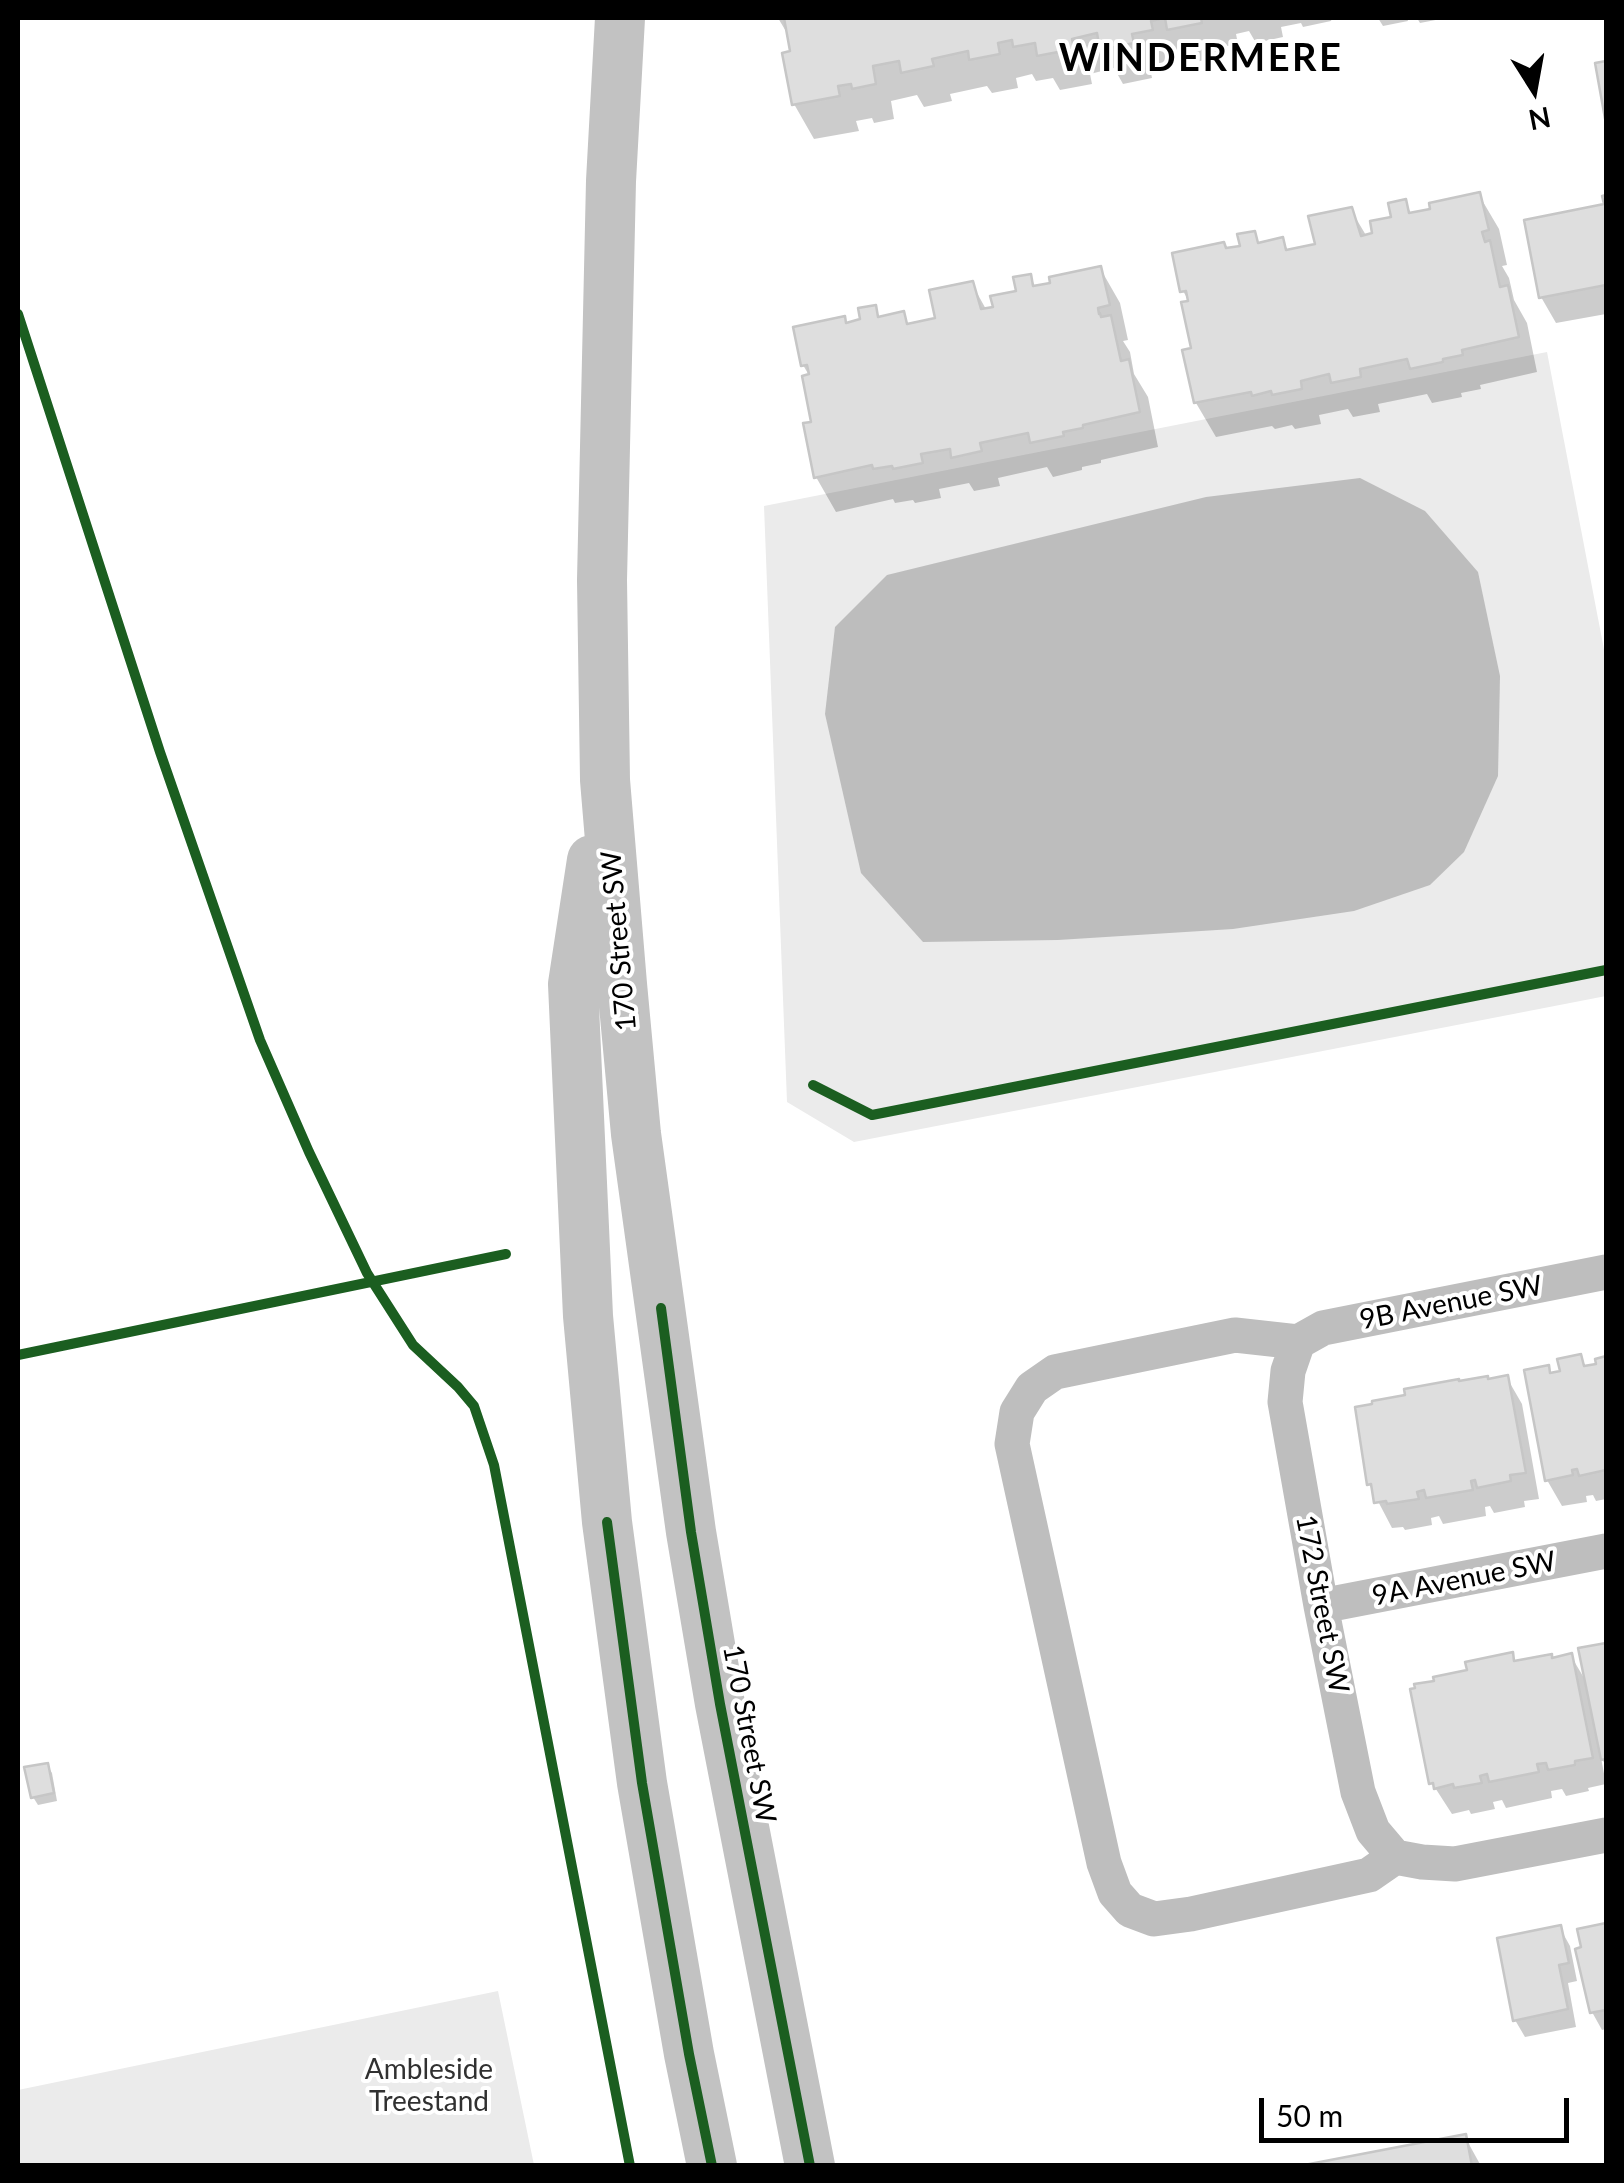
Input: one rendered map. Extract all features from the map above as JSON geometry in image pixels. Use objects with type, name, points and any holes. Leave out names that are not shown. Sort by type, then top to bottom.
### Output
[{"type":"main road","name":"170 Street SW","points":[[620,18],[605,398],[604,780],[636,1134],[689,1513],[720,1704],[810,2166]]},
{"type":"main road","name":"170 Street SW","points":[[604,780],[573,984],[589,1323],[608,1540],[642,1782],[712,2166]]},
{"type":"street","name":"9B Avenue SW","points":[[1298,1342],[1323,1328],[1606,1272]]},
{"type":"street","points":[[1298,1342],[1235,1335],[1056,1372],[1032,1388],[1016,1412],[1012,1444],[1104,1864],[1115,1893],[1130,1910],[1154,1919],[1370,1875],[1395,1857],[1455,1864],[1606,1835]]},
{"type":"street","name":"172 Street SW","points":[[1298,1342],[1288,1370],[1285,1402],[1322,1606],[1358,1792],[1373,1831],[1395,1857]]},
{"type":"street","name":"9A Avenue SW","points":[[1322,1606],[1606,1552]]},
{"type":"green space","points":[[1547,352],[1606,660],[1606,996],[854,1142],[787,1102],[764,506]]},
{"type":"green space","name":"Ambleside Treestand","points":[[498,1991],[534,2165],[18,2165],[18,2090]]},
{"type":"shaded area","points":[[1360,478],[1425,511],[1478,572],[1500,676],[1498,776],[1464,852],[1430,885],[1354,911],[1233,929],[1058,940],[923,942],[861,873],[825,714],[835,627],[887,575],[1206,497]]},
{"type":"building","points":[[784,18],[1164,18],[1151,21],[1153,30],[1132,34],[1134,43],[1100,50],[1097,33],[1072,39],[1074,49],[1037,56],[1035,43],[1013,47],[1012,40],[998,43],[1000,54],[969,60],[968,51],[932,59],[934,66],[901,73],[899,61],[873,66],[876,84],[852,89],[851,84],[838,86],[840,96],[792,105],[782,53],[790,51]]},
{"type":"building","points":[[1165,18],[1201,18],[1202,23],[1167,30]]},
{"type":"building","points":[[1606,61],[1606,124],[1595,63]]},
{"type":"building","points":[[1480,192],[1489,230],[1482,232],[1485,242],[1490,240],[1500,287],[1508,285],[1519,337],[1462,350],[1463,355],[1410,369],[1407,359],[1360,369],[1361,377],[1331,383],[1329,374],[1301,381],[1302,389],[1272,395],[1271,391],[1252,396],[1251,392],[1194,403],[1182,350],[1191,348],[1181,302],[1188,301],[1186,291],[1180,292],[1172,253],[1224,242],[1226,248],[1240,246],[1237,234],[1255,231],[1258,243],[1283,237],[1286,250],[1315,244],[1308,216],[1352,207],[1361,236],[1372,233],[1370,221],[1391,217],[1388,203],[1406,199],[1409,213],[1430,209],[1429,203]]},
{"type":"building","points":[[1606,195],[1606,285],[1539,298],[1524,220],[1604,204],[1602,196]]},
{"type":"building","points":[[1101,266],[1110,305],[1098,308],[1099,314],[1111,315],[1121,361],[1129,359],[1140,412],[1030,443],[1028,433],[980,443],[982,451],[951,458],[950,449],[921,454],[923,463],[893,469],[873,469],[872,465],[814,478],[803,423],[811,422],[802,376],[809,374],[807,365],[801,366],[793,327],[845,316],[846,323],[860,319],[858,308],[876,305],[878,317],[904,311],[907,324],[935,318],[929,290],[973,281],[981,309],[993,307],[990,296],[1016,291],[1013,277],[1031,274],[1033,286],[1050,283],[1049,277]]},
{"type":"building","points":[[1581,1354],[1584,1366],[1596,1364],[1595,1359],[1606,1356],[1606,1470],[1579,1476],[1577,1469],[1572,1470],[1573,1475],[1545,1481],[1524,1370],[1549,1365],[1550,1373],[1560,1371],[1557,1359]]},
{"type":"building","points":[[1508,1375],[1526,1473],[1510,1475],[1511,1481],[1477,1488],[1475,1480],[1471,1481],[1473,1490],[1426,1498],[1424,1490],[1417,1492],[1419,1499],[1374,1503],[1371,1484],[1367,1485],[1355,1407],[1405,1395],[1404,1389]]},
{"type":"building","points":[[1606,1643],[1606,1759],[1601,1760],[1578,1648]]},
{"type":"building","points":[[1513,1652],[1514,1661],[1572,1653],[1593,1758],[1548,1770],[1546,1763],[1537,1764],[1539,1772],[1489,1782],[1487,1774],[1480,1776],[1482,1783],[1434,1789],[1433,1783],[1429,1784],[1410,1689],[1415,1688],[1414,1684],[1434,1681],[1433,1677],[1467,1670],[1465,1662]]},
{"type":"building","points":[[48,1763],[54,1793],[31,1798],[24,1767]]},
{"type":"building","points":[[1606,1923],[1606,2010],[1590,2013],[1575,1949],[1581,1947],[1577,1929]]},
{"type":"building","points":[[1561,1925],[1569,1963],[1559,1965],[1568,2009],[1513,2021],[1497,1938]]},
{"type":"building","points":[[1466,2134],[1472,2166],[1299,2166]]},
{"type":"cycle path","points":[[18,314],[160,752],[260,1040],[367,1273],[413,1345],[474,1406],[494,1465],[630,2166]]},
{"type":"cycle path","points":[[813,1085],[872,1115],[1606,970]]},
{"type":"cycle path","points":[[18,1355],[506,1254]]},
{"type":"cycle path","points":[[661,1308],[691,1532],[720,1704],[810,2166]]},
{"type":"cycle path","points":[[607,1522],[642,1783],[712,2166]]},
{"type":"district","name":"WINDERMERE","points":[[1201,59]]}]
